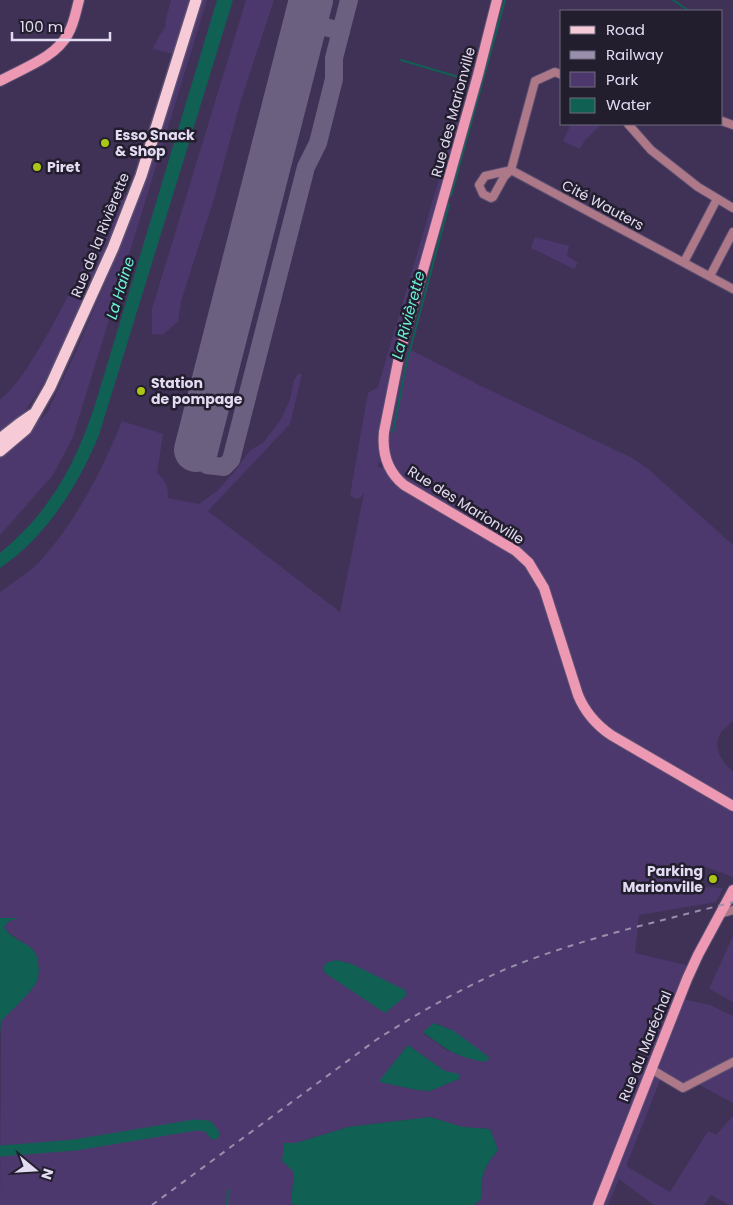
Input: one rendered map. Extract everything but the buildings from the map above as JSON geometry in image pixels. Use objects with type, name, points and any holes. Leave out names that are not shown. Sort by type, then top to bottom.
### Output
[{"type":"main road","name":"Rue de la Rivièrette","points":[[0,450],[26,429],[32,415],[40,405],[59,369],[122,226],[143,170],[196,0]]},
{"type":"main road","points":[[0,439],[32,415]]},
{"type":"street","points":[[0,80],[52,52],[62,44],[69,33],[79,0]]},
{"type":"street","name":"Rue des Marionville","points":[[497,0],[400,352],[386,423],[383,445],[385,455],[394,474],[404,485],[516,551],[529,563],[544,588],[578,695],[595,723],[611,735],[733,806]]},
{"type":"street","name":"Cité Wauters","points":[[560,74],[555,72],[535,81],[510,170],[733,288]]},
{"type":"street","points":[[629,125],[651,150],[698,187],[717,199],[732,205]]},
{"type":"street","points":[[684,262],[717,199]]},
{"type":"street","points":[[710,276],[733,232]]},
{"type":"street","name":"Rue du Maréchal","points":[[598,1205],[687,978],[733,890]]},
{"type":"street","points":[[720,914],[733,910]]},
{"type":"street","points":[[651,1069],[683,1088],[733,1062]]},
{"type":"green space","points":[[171,0],[190,0],[174,54],[153,49],[166,26],[165,22]]},
{"type":"green space","points":[[201,0],[207,0],[73,437],[53,475],[0,535],[0,456],[47,413],[78,347],[123,240]]},
{"type":"green space","points":[[246,0],[274,0],[241,100],[214,199],[181,301],[178,322],[162,335],[152,334],[152,309]]},
{"type":"green space","points":[[463,113],[384,413],[378,442],[380,461],[377,467],[382,468],[407,348],[481,386],[632,458],[647,468],[733,545],[733,721],[720,734],[717,746],[723,760],[733,772],[733,802],[701,793],[733,812],[733,877],[703,866],[689,886],[723,888],[716,902],[639,915],[635,953],[690,966],[595,1205],[474,1205],[481,1199],[484,1173],[498,1150],[490,1129],[463,1127],[430,1117],[348,1127],[296,1143],[285,1143],[294,1172],[291,1203],[295,1205],[0,1205],[1,1021],[37,981],[39,970],[34,951],[11,935],[4,927],[8,922],[16,918],[0,918],[0,592],[38,563],[67,527],[88,493],[122,421],[163,434],[157,473],[166,484],[168,498],[199,504],[217,491],[236,470],[250,450],[263,443],[281,419],[290,400],[294,380],[298,374],[302,374],[290,424],[208,511],[340,612],[364,493],[360,498],[355,499],[350,495],[368,393],[378,387],[456,121]],"holes":[[[336,960],[351,964],[404,990],[385,1013],[325,973],[323,968]],[[435,1023],[454,1031],[449,1052],[423,1033]],[[408,1045],[459,1079],[430,1091],[417,1090],[380,1081]]]},
{"type":"green space","points":[[571,125],[601,125],[585,140],[580,149],[563,141]]},
{"type":"green space","points":[[117,189],[127,197],[46,379],[25,410],[0,434],[0,400],[14,385],[37,353],[57,317],[84,263]]},
{"type":"green space","points":[[535,237],[569,246],[567,256],[578,263],[574,269],[531,248]]},
{"type":"green space","points":[[733,936],[733,1002],[709,989]]},
{"type":"green space","points":[[682,999],[710,1005],[733,1016],[733,1060],[683,1086],[655,1069]]},
{"type":"green space","points":[[733,1064],[733,1103],[696,1083]]},
{"type":"green space","points":[[652,1075],[661,1078],[626,1166],[670,1192],[708,1131],[716,1135],[733,1116],[733,1205],[729,1205],[711,1195],[704,1205],[654,1205],[619,1179],[608,1205],[602,1205]]},
{"type":"water","points":[[217,0],[233,0],[99,435],[81,473],[59,509],[32,541],[0,568],[0,553],[19,536],[49,501],[82,441],[98,395]]},
{"type":"water","points":[[0,918],[18,918],[8,922],[4,927],[11,935],[34,951],[39,970],[37,981],[31,991],[1,1021],[0,1036]]},
{"type":"water","points":[[336,960],[352,964],[405,990],[407,995],[385,1013],[325,973],[323,968],[326,963]]},
{"type":"water","points":[[434,1023],[454,1031],[490,1058],[484,1062],[474,1060],[445,1048],[423,1032]]},
{"type":"water","points":[[408,1045],[445,1071],[459,1074],[459,1079],[430,1091],[417,1090],[379,1081]]},
{"type":"water","points":[[430,1117],[463,1127],[490,1129],[498,1150],[484,1173],[481,1199],[474,1205],[295,1205],[291,1203],[294,1172],[282,1161],[284,1143],[296,1143],[348,1127]]},
{"type":"waterway","name":"La Rivièrette","points":[[451,196],[505,0]]},
{"type":"waterway","points":[[673,0],[688,10]]},
{"type":"waterway","points":[[401,60],[458,77]]},
{"type":"waterway","name":"La Rivièrette","points":[[393,432],[407,361],[449,204]]},
{"type":"waterway","points":[[0,1151],[75,1145],[195,1125],[208,1126],[214,1134]]},
{"type":"waterway","points":[[227,1205],[228,1190]]},
{"type":"taxiway","points":[[196,450],[196,457],[207,465],[224,467],[231,460],[306,167],[318,143],[334,79],[334,58],[349,0]]},
{"type":"taxiway","points":[[305,22],[341,31]]},
{"type":"runway","points":[[196,450],[311,0]]},
{"type":"railway","points":[[152,1205],[376,1040],[456,993],[534,958],[618,932],[733,902]]},
{"type":"place","name":"Esso Snack & Shop","points":[[105,143]]},
{"type":"place","name":"Piret","points":[[37,167]]},
{"type":"place","name":"Station de pompage","points":[[141,391]]},
{"type":"place","name":"Parking Marionville","points":[[713,879]]},
{"type":"water label","name":"La Haine","points":[[120,288]]}]
